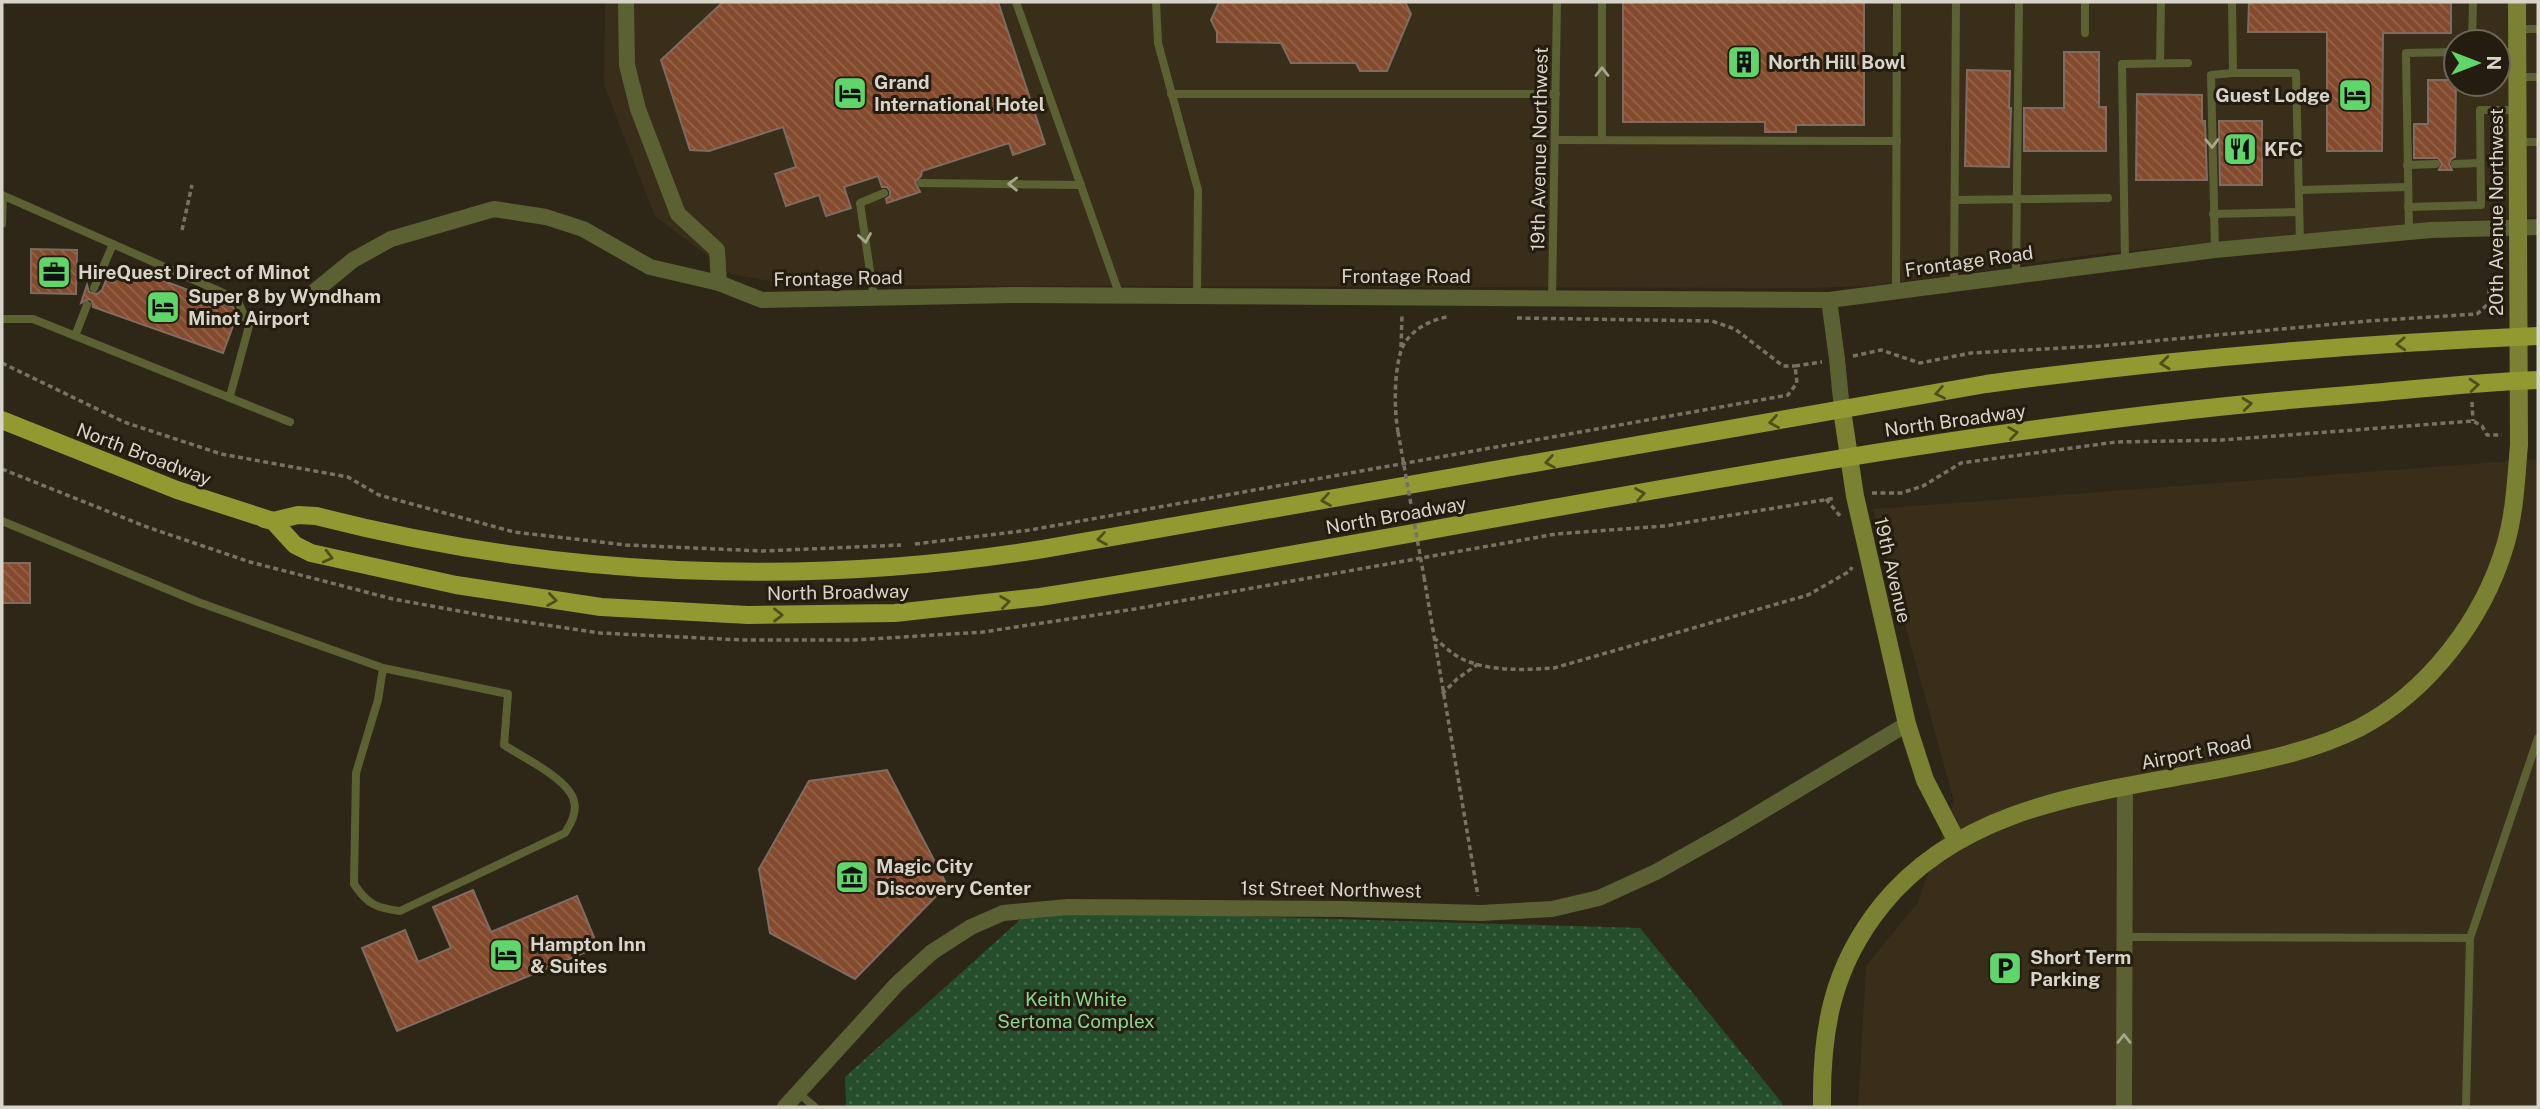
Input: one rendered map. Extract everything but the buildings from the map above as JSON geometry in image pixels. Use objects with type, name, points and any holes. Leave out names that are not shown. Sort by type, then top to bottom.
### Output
[{"type":"main road","name":"North Broadway","points":[[273,522],[298,515],[316,516],[458,547],[569,563],[630,568],[800,572],[897,568],[1043,549],[1986,384],[2074,372],[2246,355],[2538,336]]},
{"type":"main road","name":"North Broadway","points":[[2,420],[177,490],[273,522],[295,545],[311,553],[396,573],[503,593],[601,607],[674,612],[859,615],[968,607],[1078,591],[1848,457],[2193,410],[2538,380]]},
{"type":"street","points":[[626,2],[627,65],[638,109],[678,214],[716,250],[719,283]]},
{"type":"street","name":"20th Avenue Northwest","points":[[2516,2],[2519,381]]},
{"type":"street","name":"Frontage Road","points":[[309,296],[353,260],[391,239],[494,209],[546,217],[583,229],[650,267],[719,283],[762,300],[1120,296],[1829,300],[2216,250],[2409,232],[2538,227]]},
{"type":"street","name":"19th Avenue","points":[[1829,300],[1848,457],[1907,724],[1925,779],[1956,840]]},
{"type":"street","name":"Airport Road","points":[[1822,1107],[1824,1037],[1833,996],[1844,964],[1864,927],[1919,866],[1956,840],[1990,822],[2028,808],[2264,760],[2320,745],[2360,727],[2395,706],[2425,679],[2451,648],[2474,614],[2494,578],[2505,545],[2514,503],[2519,445],[2519,381]]},
{"type":"street","name":"1st Street Northwest","points":[[785,1107],[897,984],[932,952],[971,927],[1003,914],[1068,907],[1343,909],[1481,914],[1552,909],[1599,898],[1656,872],[1907,724]]},
{"type":"street","points":[[2124,1107],[2125,787]]},
{"type":"lane","points":[[1016,2],[1120,296]]},
{"type":"lane","points":[[1156,2],[1158,43],[1198,190],[1197,296]]},
{"type":"lane","name":"19th Avenue Northwest","points":[[1552,298],[1557,2]]},
{"type":"lane","points":[[1602,2],[1602,140]]},
{"type":"lane","points":[[1896,292],[1897,2]]},
{"type":"lane","points":[[1954,285],[1955,2]]},
{"type":"lane","points":[[2016,276],[2019,2]]},
{"type":"lane","points":[[2085,2],[2085,33]]},
{"type":"lane","points":[[2160,63],[2161,2]]},
{"type":"lane","points":[[2232,2],[2233,73]]},
{"type":"lane","points":[[2472,28],[2473,2]]},
{"type":"lane","points":[[2516,29],[2538,29]]},
{"type":"lane","points":[[2512,51],[2516,51]]},
{"type":"lane","points":[[2409,232],[2406,53],[2442,52]]},
{"type":"lane","points":[[2125,262],[2122,64],[2188,62]]},
{"type":"lane","points":[[2216,250],[2211,75],[2297,73],[2300,242]]},
{"type":"lane","points":[[2516,77],[2538,77]]},
{"type":"lane","points":[[1171,94],[1556,94]]},
{"type":"lane","points":[[2408,207],[2481,205],[2480,110],[2516,110]]},
{"type":"lane","points":[[1555,140],[1897,141]]},
{"type":"lane","points":[[2516,142],[2538,142]]},
{"type":"lane","points":[[2455,164],[2480,163]]},
{"type":"lane","points":[[2407,165],[2436,164]]},
{"type":"lane","points":[[921,183],[1081,185]]},
{"type":"lane","points":[[2299,190],[2407,187]]},
{"type":"lane","points":[[874,298],[860,204],[884,193]]},
{"type":"lane","points":[[2,224],[3,195],[237,299],[249,326],[230,396]]},
{"type":"lane","points":[[1955,200],[2108,198]]},
{"type":"lane","points":[[2213,214],[2299,212]]},
{"type":"lane","points":[[94,288],[113,244]]},
{"type":"lane","points":[[75,336],[87,305]]},
{"type":"lane","points":[[2,319],[33,320],[290,422]]},
{"type":"lane","points":[[2,521],[198,603],[383,668],[508,694],[504,745],[559,780],[574,800],[573,820],[565,833],[400,911],[382,909],[363,898],[354,884],[356,774],[378,700],[383,668]]},
{"type":"lane","points":[[2466,1107],[2470,938],[2538,738]]},
{"type":"lane","points":[[2124,937],[2470,938]]},
{"type":"lane","points":[[797,1092],[815,1107]]},
{"type":"path","points":[[181,230],[192,185]]},
{"type":"path","points":[[1511,318],[1712,321],[1735,329],[1783,366],[1881,350],[1920,363],[1970,353],[2099,346],[2368,321],[2477,314],[2488,303],[2490,280],[2517,280]]},
{"type":"path","points":[[1403,297],[1401,349],[1394,409],[1481,914]]},
{"type":"path","points":[[1401,349],[1422,324],[1444,317],[1457,317]]},
{"type":"path","points":[[2,363],[136,426],[221,454],[348,477],[379,495],[514,532],[626,545],[762,551],[909,544],[1030,530],[1788,395],[1797,383],[1796,366]]},
{"type":"path","points":[[1826,499],[1843,520]]},
{"type":"path","points":[[1434,638],[1458,657],[1478,664],[1519,670],[1553,668],[1808,596],[1850,571],[1853,562]]},
{"type":"path","points":[[1442,694],[1457,678],[1478,664]]},
{"type":"shaded area","points":[[605,2],[2538,2],[2538,217],[2448,221],[2105,253],[1867,286],[1810,288],[792,285],[731,274],[655,216],[604,85]]},
{"type":"shaded area","points":[[2538,459],[2538,1107],[1858,1107],[1866,966],[1918,902],[1954,801],[1873,509]]},
{"type":"green space","name":"Keith White Sertoma Complex","points":[[1031,910],[1640,928],[1782,1103],[1782,1107],[846,1107],[845,1077]]},
{"type":"place","name":"North Hill Bowl","points":[[1744,62]]},
{"type":"place","name":"Grand International Hotel","points":[[850,93]]},
{"type":"place","name":"Guest Lodge","points":[[2355,95]]},
{"type":"place","name":"KFC","points":[[2240,149]]},
{"type":"place","name":"HireQuest Direct of Minot","points":[[54,272]]},
{"type":"place","name":"Super 8 by Wyndham Minot Airport","points":[[163,307]]},
{"type":"place","name":"Magic City Discovery Center","points":[[852,877]]},
{"type":"place","name":"Hampton Inn & Suites","points":[[506,955]]},
{"type":"place","name":"Short Term Parking","points":[[2005,968]]}]
